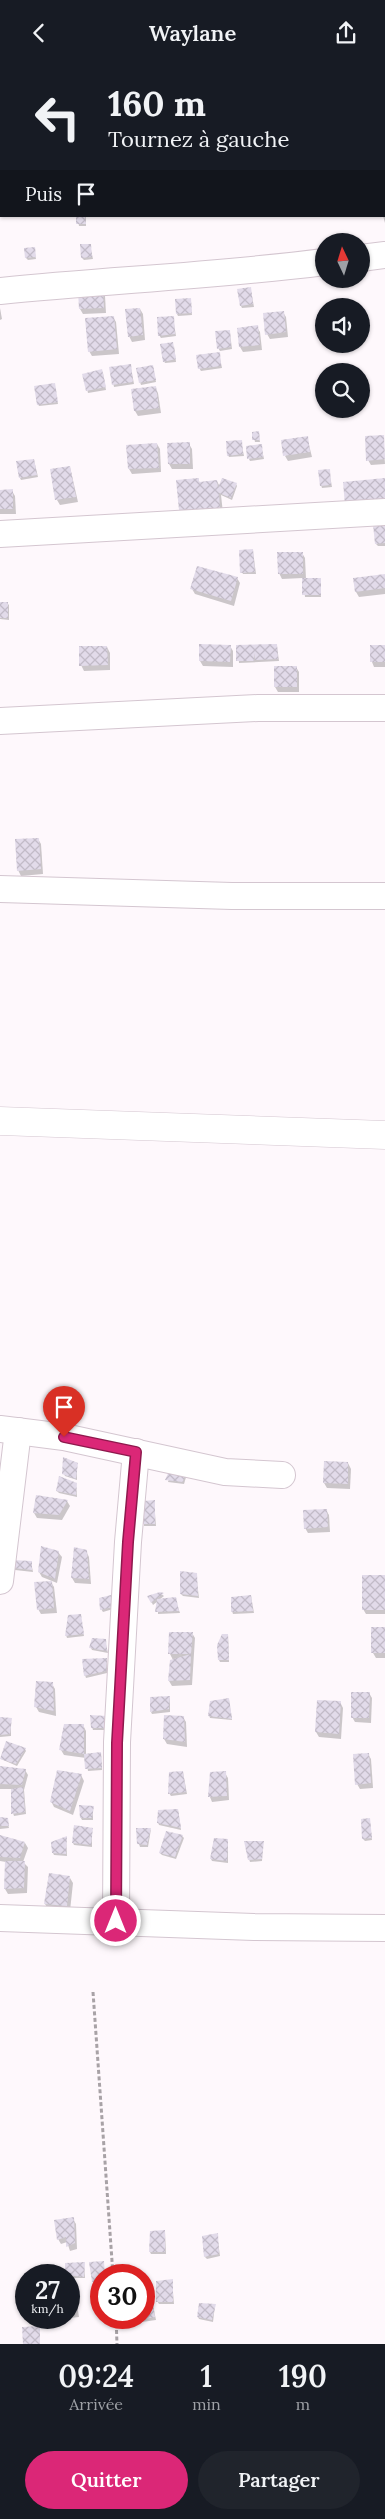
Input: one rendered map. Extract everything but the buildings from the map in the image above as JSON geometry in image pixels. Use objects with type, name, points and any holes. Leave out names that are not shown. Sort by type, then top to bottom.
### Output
[{"type":"main road","points":[[0,1121],[385,1135]]},
{"type":"street","points":[[370,257],[385,255]]},
{"type":"street","points":[[0,291],[104,280],[237,273],[315,263]]},
{"type":"street","points":[[0,534],[385,512]]},
{"type":"street","points":[[0,721],[258,708],[385,708]]},
{"type":"street","points":[[0,889],[232,896],[385,896]]},
{"type":"street","points":[[0,1581],[9,1430],[136,1452],[225,1472],[282,1475]]},
{"type":"street","points":[[116,1921],[117,1743],[128,1542],[136,1452]]},
{"type":"street","points":[[0,1918],[254,1927],[385,1928]]},
{"type":"path","points":[[93,1992],[112,2264]]},
{"type":"path","points":[[116,2329],[117,2344]]},
{"type":"route","points":[[64,1437],[136,1452],[128,1542],[117,1743],[116,1921]]}]
